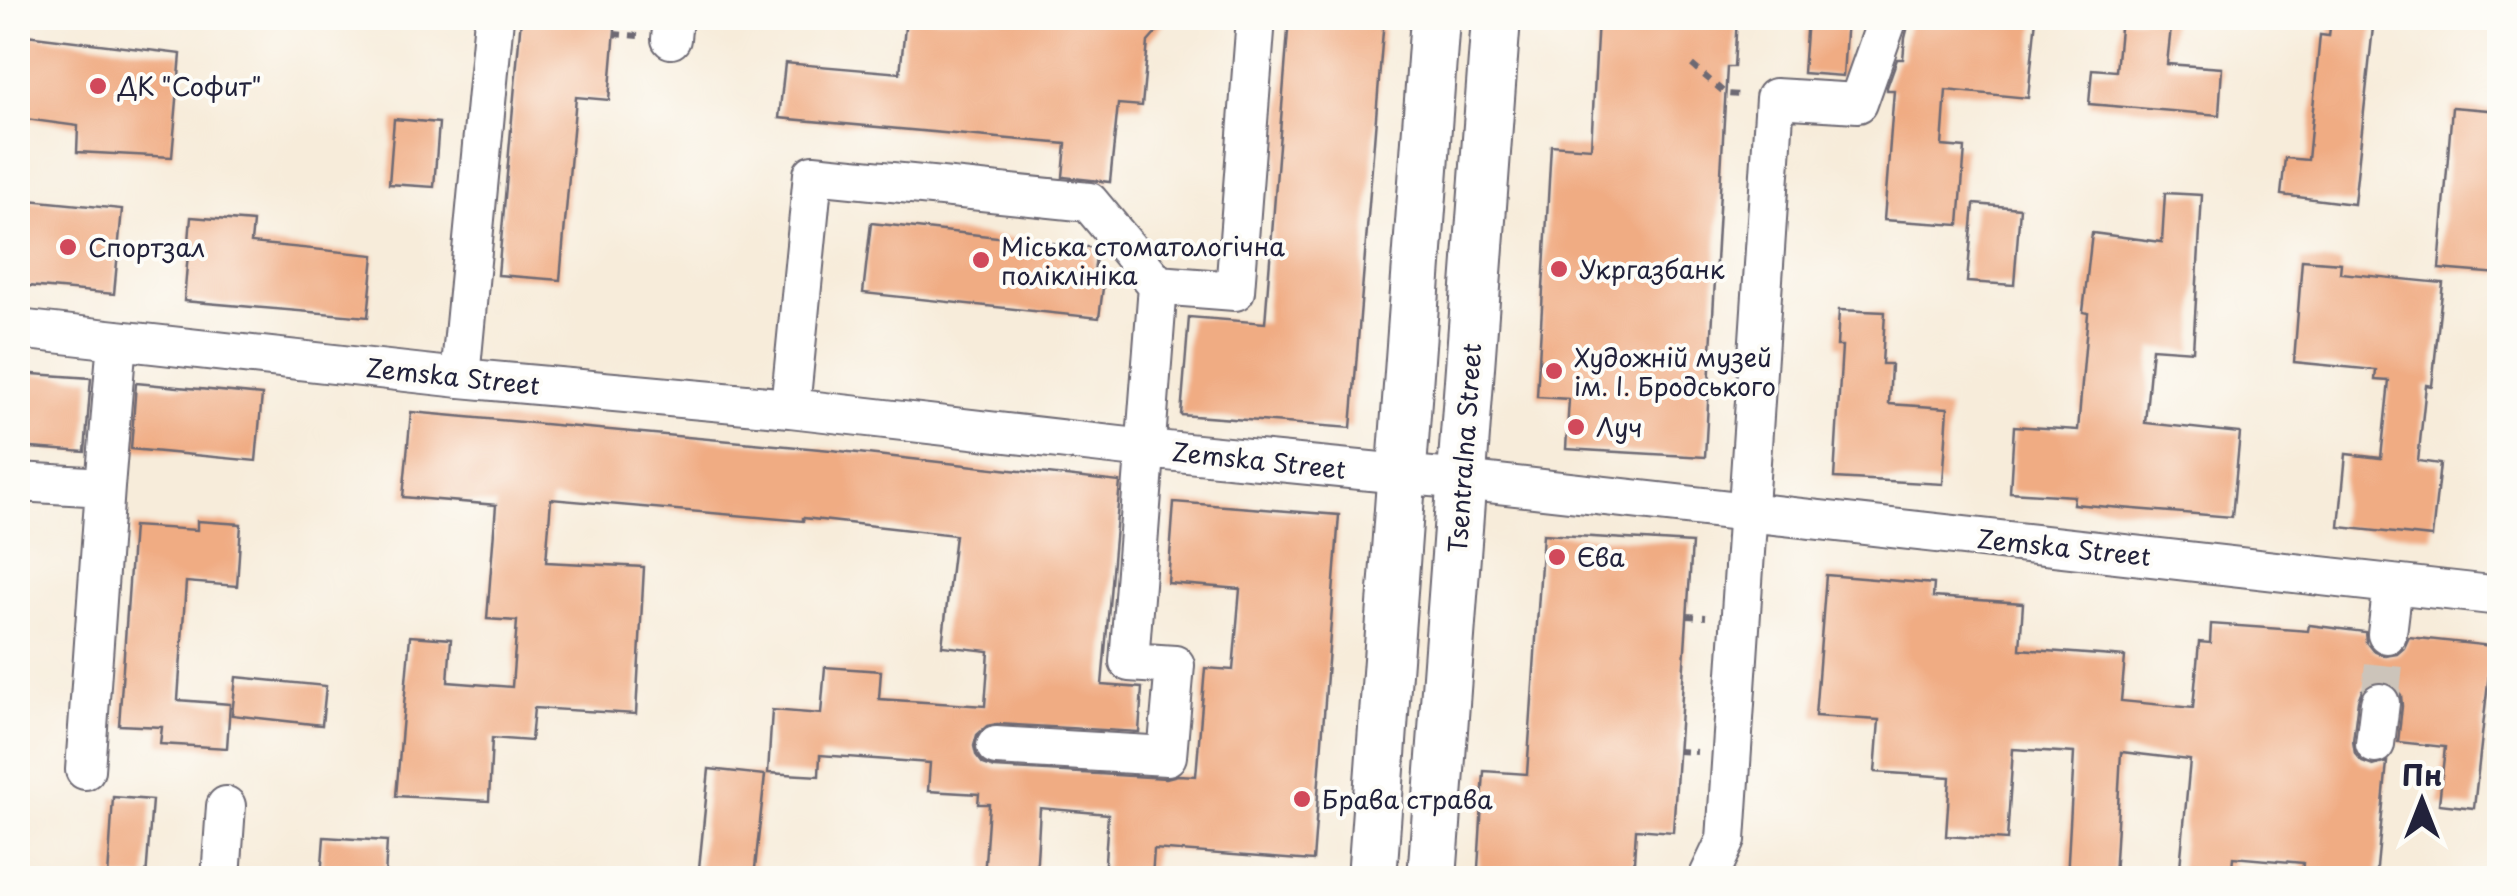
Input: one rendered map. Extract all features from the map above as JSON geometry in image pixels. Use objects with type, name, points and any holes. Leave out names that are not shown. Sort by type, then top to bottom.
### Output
[{"type":"main road","points":[[1372,878],[1435,18]]},
{"type":"main road","name":"Tsentralna Street","points":[[1432,878],[1496,18]]},
{"type":"street","points":[[460,378],[494,18]]},
{"type":"street","points":[[1158,285],[1235,292],[1256,18]]},
{"type":"street","points":[[1708,878],[1726,840],[1776,98],[1858,104],[1888,18]]},
{"type":"street","points":[[790,408],[813,174],[1089,202],[1158,285],[1129,662],[1175,666],[1167,756],[996,746]]},
{"type":"street","name":"Zemska Street","points":[[18,329],[1462,480],[2500,596]]},
{"type":"street","points":[[85,770],[117,340]]},
{"type":"street","points":[[18,482],[104,487]]},
{"type":"street","points":[[2387,634],[2393,584]]},
{"type":"street","points":[[2375,744],[2380,703]]},
{"type":"street","points":[[221,878],[226,806]]},
{"type":"path","points":[[1692,65],[1726,94],[1776,98]]},
{"type":"building","points":[[521,18],[616,18],[609,100],[576,97],[560,280],[498,275]]},
{"type":"building","points":[[906,18],[1169,18],[1148,42],[1142,106],[1118,104],[1110,182],[1063,177],[1066,144],[779,118],[785,63],[900,73]]},
{"type":"building","points":[[1289,18],[1384,18],[1351,428],[1181,415],[1189,317],[1265,323]]},
{"type":"building","points":[[1598,18],[1737,18],[1734,67],[1727,67],[1705,457],[1566,449],[1569,399],[1537,397],[1551,145],[1591,148]]},
{"type":"building","points":[[1807,18],[1847,18],[1843,76],[1803,73]]},
{"type":"building","points":[[1910,18],[2036,18],[2028,98],[1946,90],[1942,146],[1965,148],[1959,225],[1884,220],[1894,90],[1887,87],[1897,59],[1903,59]]},
{"type":"building","points":[[2121,18],[2172,18],[2167,64],[2222,68],[2219,115],[2089,104],[2092,69],[2116,71]]},
{"type":"building","points":[[2331,18],[2374,18],[2354,204],[2281,195],[2285,158],[2308,160],[2320,35],[2329,36]]},
{"type":"building","name":"ДК \"Софит\"","points":[[18,34],[181,54],[172,157],[77,152],[78,126],[18,118]]},
{"type":"building","points":[[2452,107],[2500,111],[2500,274],[2439,269]]},
{"type":"building","points":[[394,119],[439,123],[434,187],[389,184]]},
{"type":"building","points":[[2165,193],[2202,195],[2193,351],[2152,348],[2145,423],[2240,433],[2232,517],[2073,504],[2074,496],[2010,492],[2014,426],[2078,430],[2088,313],[2083,312],[2092,233],[2162,242]]},
{"type":"building","name":"Спортзал","points":[[18,199],[122,209],[114,294],[18,285]]},
{"type":"building","points":[[1974,204],[2020,208],[2014,285],[1967,282]]},
{"type":"building","points":[[191,217],[253,222],[251,243],[374,255],[368,317],[184,301]]},
{"type":"building","name":"Міська стоматологічна поліклініка","points":[[871,223],[1097,248],[1094,272],[1105,273],[1099,318],[863,293]]},
{"type":"building","points":[[2302,260],[2341,263],[2340,273],[2443,283],[2432,386],[2426,385],[2418,461],[2440,464],[2432,537],[2339,527],[2346,454],[2381,458],[2389,381],[2375,380],[2376,370],[2294,362]]},
{"type":"building","points":[[1839,310],[1885,312],[1882,364],[1891,364],[1889,404],[1948,408],[1943,484],[1834,478],[1842,346],[1837,346]]},
{"type":"building","points":[[18,373],[91,378],[85,452],[18,447]]},
{"type":"building","points":[[136,383],[262,395],[256,461],[131,449]]},
{"type":"building","points":[[411,412],[831,450],[1120,482],[1102,685],[1142,688],[1139,732],[987,726],[977,735],[974,746],[983,764],[995,768],[1166,778],[1196,776],[1205,668],[1233,670],[1240,589],[1168,583],[1174,502],[1339,515],[1313,861],[1154,849],[1152,878],[1104,878],[1108,814],[1040,808],[1036,878],[984,878],[989,804],[978,804],[979,794],[928,791],[930,763],[820,755],[819,776],[768,773],[772,710],[821,714],[825,667],[881,671],[879,699],[985,706],[989,651],[942,646],[955,535],[803,518],[551,499],[546,562],[644,567],[636,714],[534,708],[531,741],[492,738],[489,801],[396,796],[410,636],[451,639],[448,682],[512,687],[517,621],[487,619],[496,505],[403,497]]},
{"type":"building","points":[[197,521],[241,524],[237,586],[186,582],[178,700],[230,704],[227,748],[160,744],[162,727],[119,725],[133,526],[197,530]]},
{"type":"building","points":[[1543,534],[1692,543],[1673,832],[1636,829],[1633,878],[1520,878],[1520,871],[1478,868],[1484,771],[1527,774]]},
{"type":"building","points":[[1826,575],[1934,584],[1933,597],[2023,603],[2020,649],[2125,657],[2121,701],[2193,708],[2199,642],[2210,643],[2211,624],[2308,631],[2309,625],[2365,632],[2373,651],[2385,656],[2397,654],[2409,637],[2492,646],[2474,808],[2439,804],[2445,747],[2398,742],[2401,695],[2394,686],[2382,681],[2370,683],[2362,690],[2353,741],[2355,754],[2362,762],[2373,766],[2387,762],[2376,878],[2302,878],[2303,863],[2233,857],[2231,878],[2179,878],[2190,760],[2121,752],[2114,878],[2067,878],[2074,753],[2013,749],[2007,840],[1946,836],[1950,777],[1875,772],[1879,720],[1815,716]]},
{"type":"building","points":[[236,677],[326,686],[322,725],[232,715]]},
{"type":"building","points":[[709,769],[765,775],[754,878],[698,878]]},
{"type":"building","points":[[113,797],[152,800],[146,878],[108,878]]},
{"type":"building","points":[[324,837],[387,841],[385,878],[321,878]]},
{"type":"tunnel","points":[[2380,703],[2387,634]]},
{"type":"place","name":"ДК \"Софит\"","points":[[98,86]]},
{"type":"place","name":"Спортзал","points":[[68,247]]},
{"type":"place","name":"Міська стоматологічна поліклініка","points":[[981,260]]},
{"type":"place","name":"Укргазбанк","points":[[1559,269]]},
{"type":"place","name":"Художній музей ім. І. Бродського","points":[[1554,371]]},
{"type":"place","name":"Луч","points":[[1576,427]]},
{"type":"place","name":"Єва","points":[[1557,557]]},
{"type":"place","name":"Брава страва","points":[[1302,799]]}]
